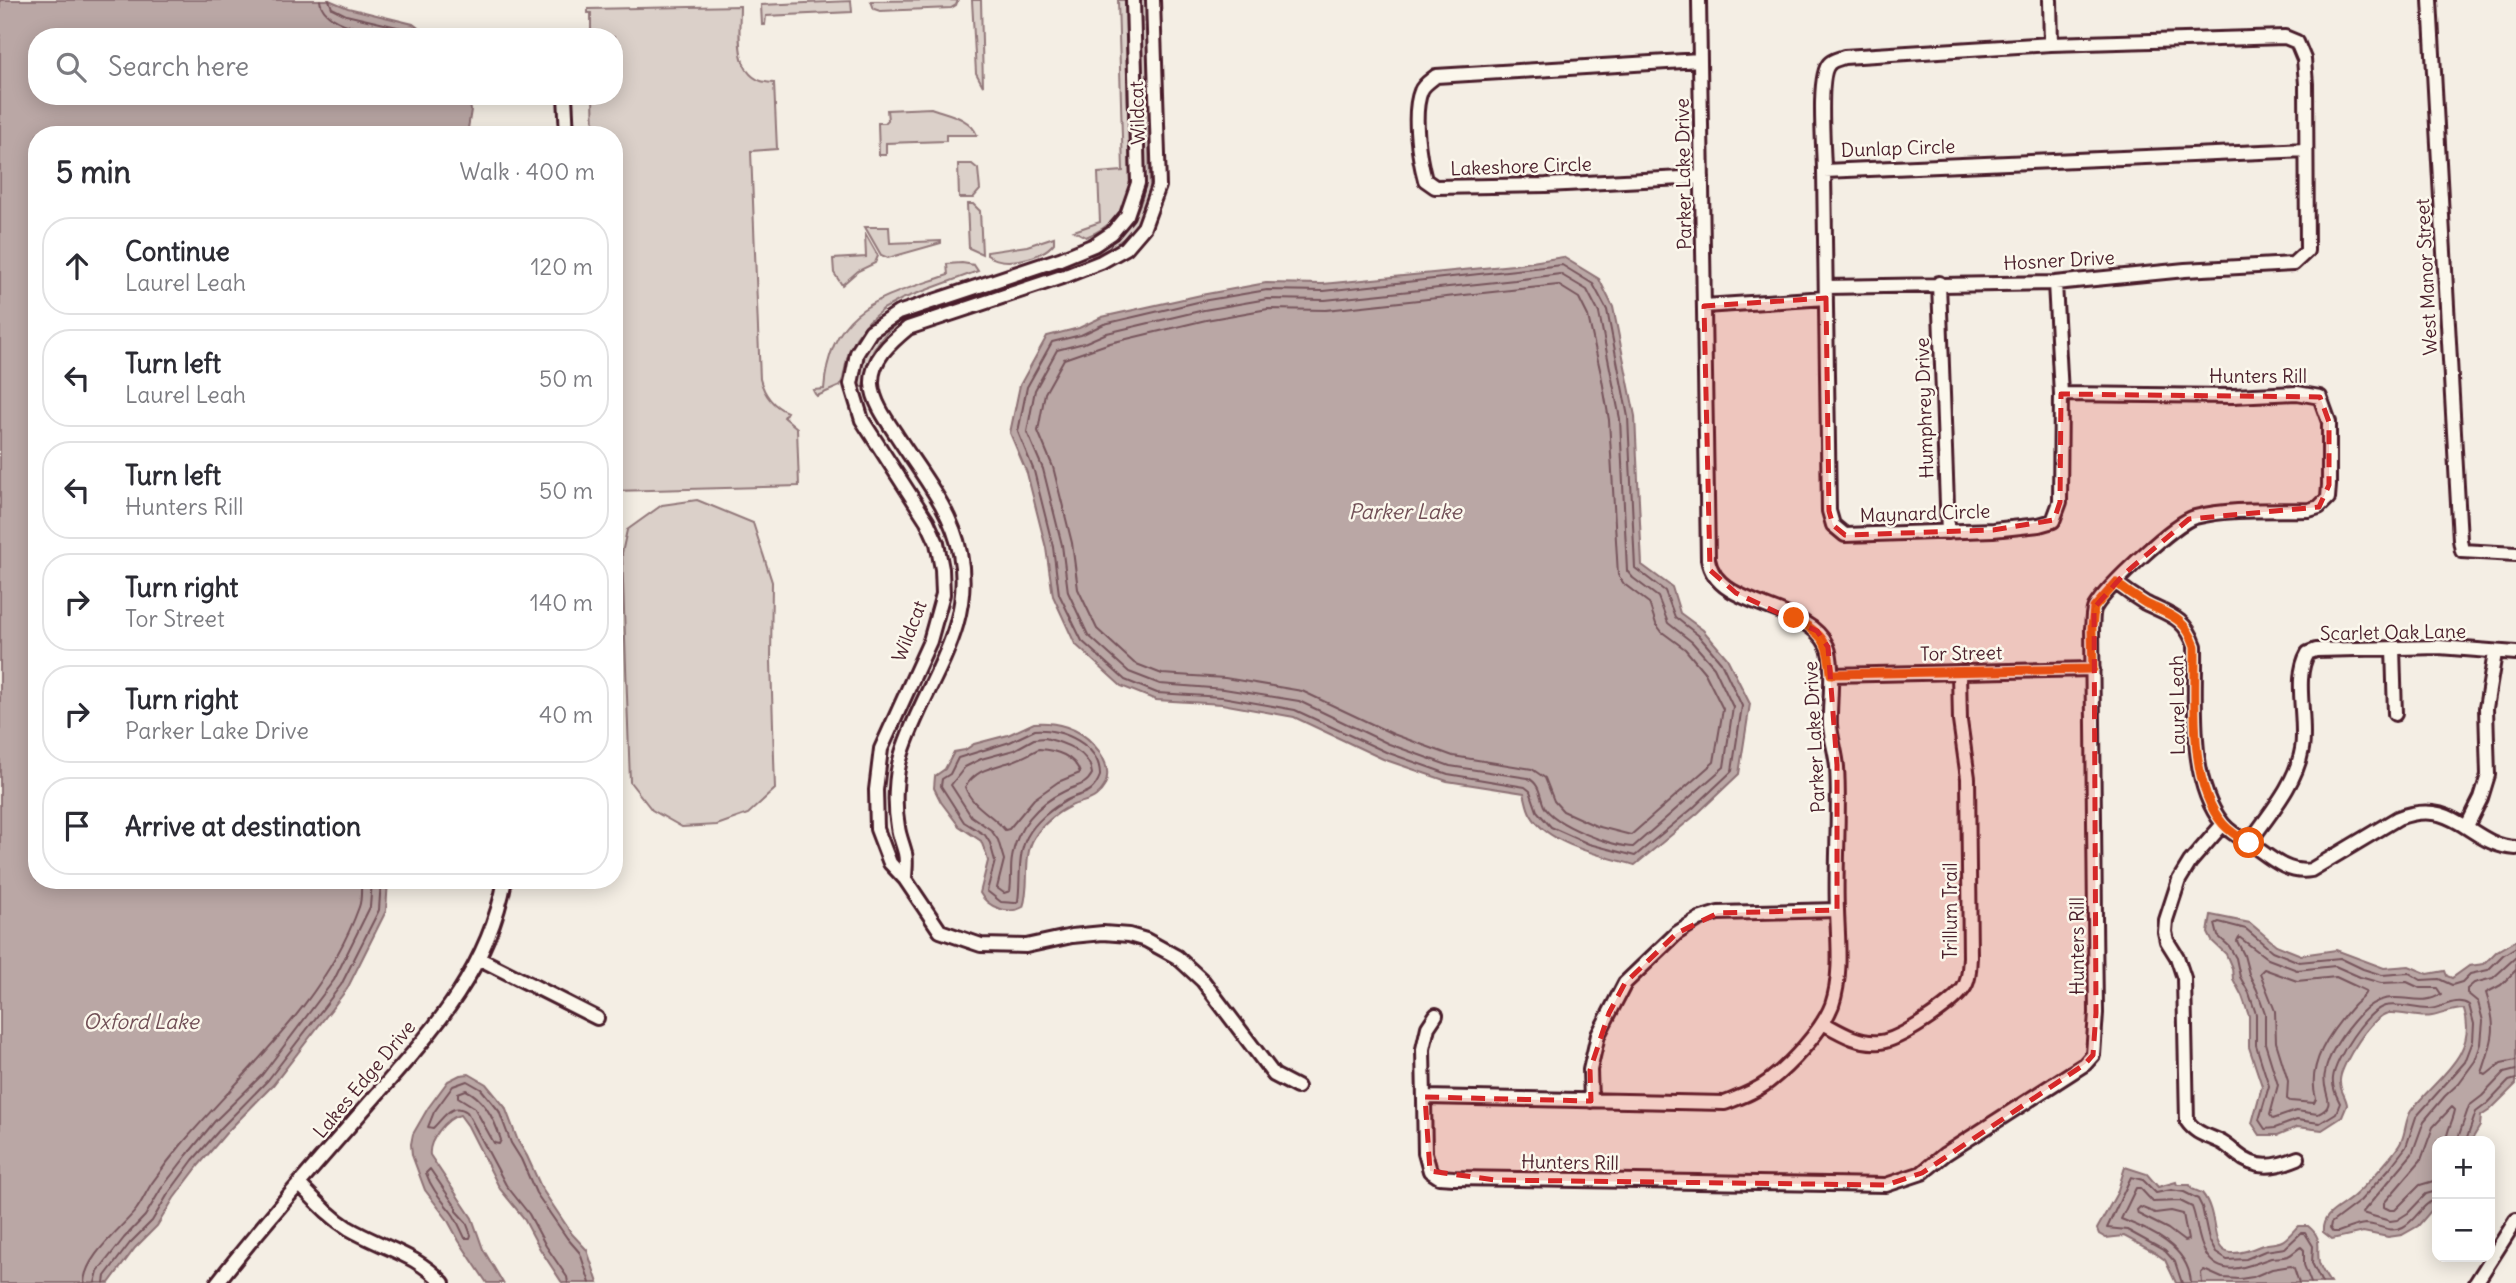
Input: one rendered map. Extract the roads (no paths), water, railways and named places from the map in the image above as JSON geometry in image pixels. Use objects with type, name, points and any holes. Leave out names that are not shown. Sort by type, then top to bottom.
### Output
[{"type":"street","name":"Wildcat","points":[[1133,0],[1138,183],[1127,215],[1112,233],[1073,254],[898,313],[871,331],[858,353],[851,384],[855,404],[862,420],[937,543],[943,594],[930,641],[881,749],[876,790],[877,829],[890,863],[940,931],[981,945],[1026,946],[1072,936],[1103,933],[1129,935],[1146,940],[1177,957],[1203,981],[1274,1075],[1297,1087]]},
{"type":"street","name":"Wildcat","points":[[905,880],[906,855],[897,826],[897,792],[902,755],[931,684],[949,649],[964,597],[956,538],[945,512],[881,412],[872,384],[877,362],[887,346],[908,328],[1080,270],[1126,248],[1144,227],[1151,214],[1159,186],[1153,0]]},
{"type":"street","name":"Parker Lake Drive","points":[[1425,1097],[1725,1103],[1751,1093],[1769,1082],[1820,1030],[1832,1005],[1839,947],[1837,765],[1831,736],[1828,647],[1817,631],[1736,593],[1717,580],[1710,570],[1699,0]]},
{"type":"street","points":[[2050,0],[2051,44]]},
{"type":"street","name":"West Manor Street","points":[[2430,0],[2459,540],[2462,551],[2516,554]]},
{"type":"street","name":"Dunlap Circle","points":[[2293,264],[2307,251],[2306,150],[2304,59],[2297,42],[2285,37],[2051,44],[1871,54],[1844,57],[1830,62],[1824,72],[1824,171],[2306,150]]},
{"type":"street","name":"Lakeshore Circle","points":[[1700,60],[1436,76],[1421,89],[1417,111],[1421,164],[1425,180],[1435,187],[1533,186],[1702,177]]},
{"type":"street","points":[[565,105],[567,126]]},
{"type":"street","name":"Maynard Circle","points":[[1824,171],[1829,511],[1833,525],[1845,535],[1993,530],[2053,521],[2060,502],[2061,394],[2055,282]]},
{"type":"street","points":[[1073,254],[1080,270]]},
{"type":"street","name":"Hosner Drive","points":[[1704,306],[1939,283],[2055,282],[2185,270],[2293,264]]},
{"type":"street","name":"Humphrey Drive","points":[[1939,283],[1948,532]]},
{"type":"street","name":"Hunters Rill","points":[[1436,1015],[1428,1027],[1423,1049],[1426,1165],[1438,1177],[1874,1187],[1905,1181],[1922,1173],[1945,1154],[2085,1064],[2093,1055],[2096,1013],[2094,608],[2116,583],[2171,531],[2189,519],[2235,512],[2309,510],[2319,507],[2328,498],[2329,422],[2320,397],[2297,393],[2233,396],[2061,394]]},
{"type":"street","points":[[855,404],[876,396]]},
{"type":"street","name":"Laurel Leah","points":[[2116,583],[2147,604],[2175,616],[2191,636],[2195,646],[2197,762],[2203,785],[2223,824],[2281,865],[2302,872],[2323,864],[2364,836],[2409,814],[2439,814],[2501,845],[2516,848]]},
{"type":"street","name":"Scarlet Oak Lane","points":[[2249,843],[2286,788],[2299,761],[2303,736],[2301,667],[2308,653],[2316,650],[2439,647],[2516,653]]},
{"type":"street","points":[[2393,648],[2395,715]]},
{"type":"street","points":[[2467,826],[2481,798],[2488,775],[2486,708],[2495,653]]},
{"type":"street","name":"Tor Street","points":[[1831,674],[2093,669]]},
{"type":"street","name":"Trillum Trail","points":[[1824,1023],[1846,1037],[1867,1041],[1890,1040],[1947,1005],[1963,989],[1968,978],[1968,778],[1960,721],[1959,672]]},
{"type":"street","points":[[2223,824],[2190,862],[2179,880],[2166,920],[2165,932],[2184,978],[2187,1121],[2204,1136],[2221,1141],[2256,1166],[2281,1165],[2298,1158]]},
{"type":"street","name":"Lakes Edge Drive","points":[[217,1283],[256,1233],[401,1067],[456,999],[480,959],[499,912],[503,889]]},
{"type":"street","points":[[1591,1101],[1590,1070],[1598,1035],[1609,1013],[1625,983],[1677,933],[1699,919],[1718,913],[1837,910]]},
{"type":"street","points":[[480,959],[597,1018]]},
{"type":"street","points":[[299,1184],[328,1214],[349,1229],[409,1256],[430,1269],[443,1283]]},
{"type":"street","points":[[2476,1283],[2516,1220]]},
{"type":"water","name":"Oxford Lake","points":[[0,0],[329,0],[348,8],[413,24],[418,28],[28,28],[28,105],[470,105],[471,110],[468,126],[28,126],[28,889],[387,889],[386,911],[347,989],[273,1085],[199,1165],[157,1226],[135,1248],[109,1283],[0,1283]]},
{"type":"water","name":"Parker Lake","points":[[1563,257],[1599,279],[1613,307],[1635,416],[1642,565],[1672,587],[1680,613],[1703,630],[1727,658],[1750,704],[1739,774],[1698,813],[1635,865],[1578,848],[1550,834],[1531,815],[1524,793],[1447,781],[1383,759],[1294,717],[1222,704],[1156,700],[1121,686],[1075,644],[1053,596],[1046,548],[1027,473],[1010,433],[1020,385],[1047,336],[1079,328],[1102,317],[1266,283],[1323,284],[1513,265]]},
{"type":"water","points":[[1034,723],[1066,727],[1087,738],[1105,763],[1106,784],[1096,796],[1060,812],[1037,833],[1028,854],[1023,907],[999,909],[988,903],[980,893],[988,861],[981,841],[959,826],[941,802],[934,788],[935,776],[945,769],[954,752],[1008,735]]},
{"type":"water","points":[[2211,915],[2250,923],[2276,945],[2301,955],[2336,950],[2384,968],[2409,966],[2428,974],[2445,971],[2447,976],[2452,978],[2469,966],[2484,964],[2497,951],[2516,940],[2516,1084],[2481,1116],[2480,1126],[2474,1136],[2432,1136],[2432,1210],[2418,1226],[2402,1235],[2388,1237],[2363,1232],[2332,1239],[2323,1232],[2323,1225],[2329,1215],[2351,1199],[2398,1147],[2411,1111],[2452,1066],[2465,1040],[2467,1026],[2464,1009],[2427,1017],[2394,1013],[2382,1016],[2359,1041],[2342,1073],[2340,1084],[2347,1105],[2342,1117],[2322,1130],[2297,1127],[2278,1135],[2260,1135],[2252,1123],[2262,1086],[2249,1047],[2249,1016],[2233,979],[2226,954],[2212,941],[2208,933]]},
{"type":"water","points":[[469,1074],[486,1084],[505,1107],[518,1141],[542,1189],[572,1234],[587,1250],[598,1283],[561,1281],[523,1217],[500,1189],[460,1115],[439,1131],[432,1143],[430,1155],[472,1218],[483,1249],[503,1283],[487,1283],[447,1219],[425,1190],[412,1155],[413,1134],[448,1081]]},
{"type":"water","points":[[2125,1167],[2147,1174],[2158,1187],[2176,1182],[2177,1185],[2190,1185],[2192,1189],[2202,1193],[2209,1204],[2217,1240],[2221,1248],[2229,1253],[2280,1242],[2298,1226],[2308,1226],[2318,1239],[2319,1262],[2330,1283],[2176,1283],[2165,1260],[2154,1252],[2124,1236],[2106,1238],[2099,1234],[2097,1229],[2117,1193]]}]
